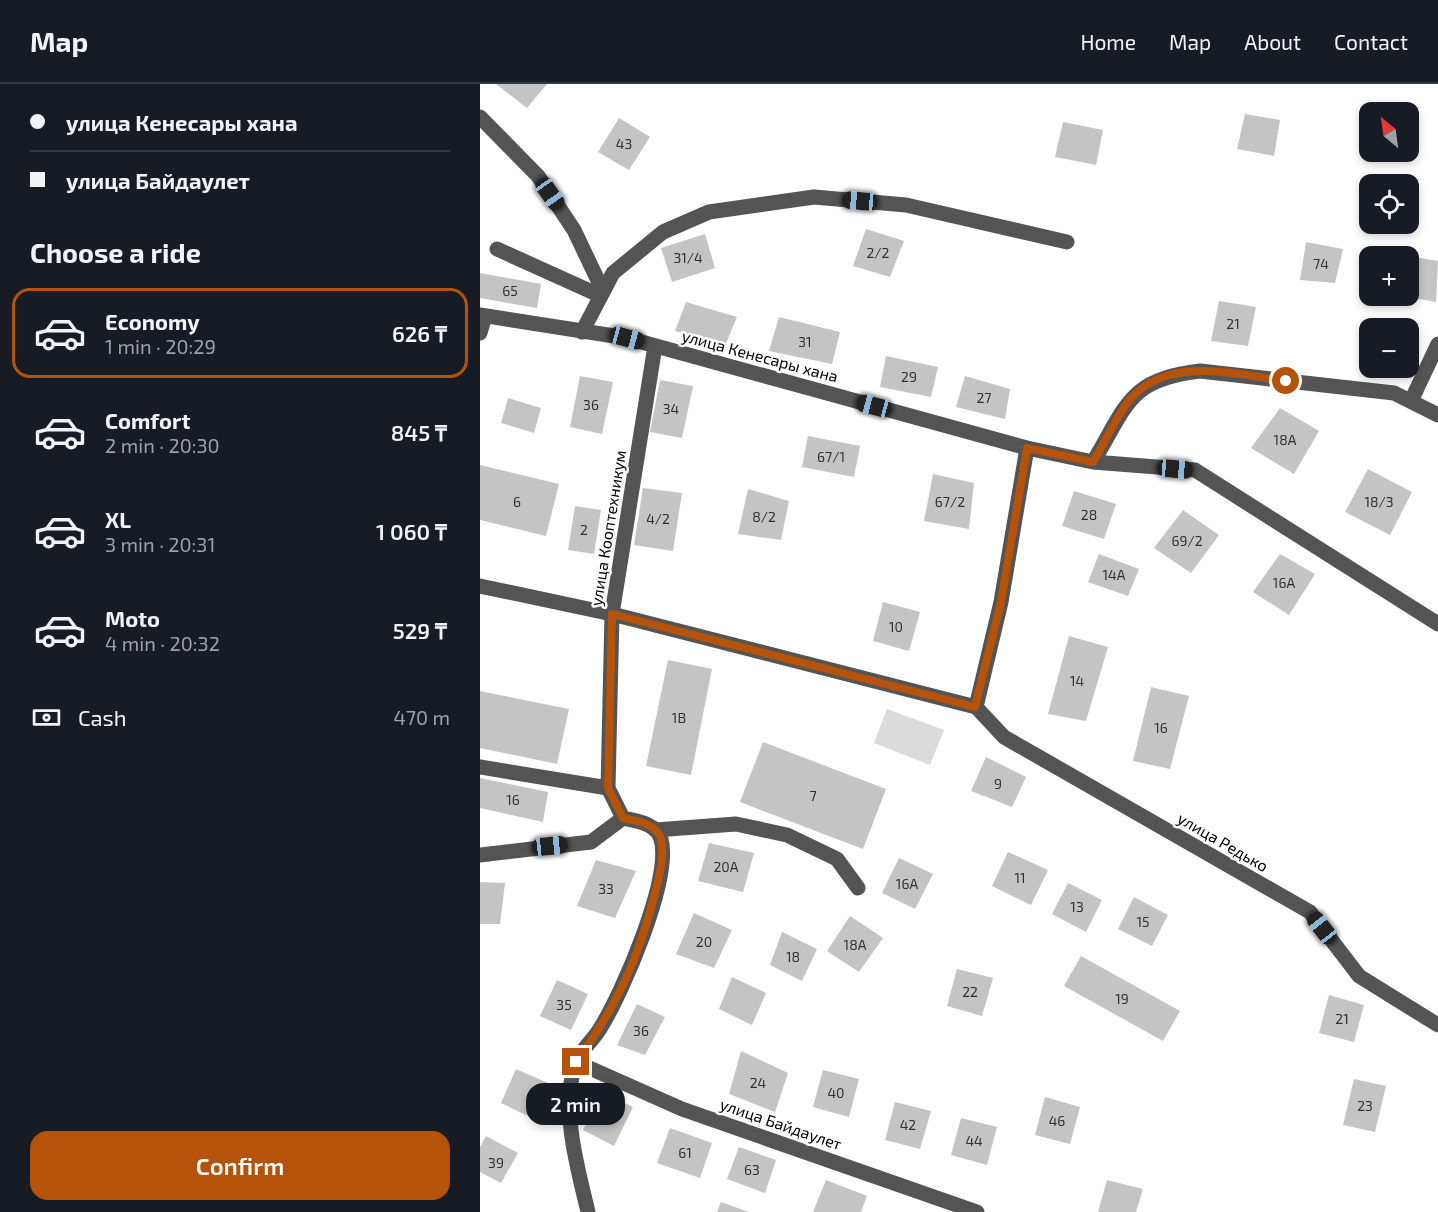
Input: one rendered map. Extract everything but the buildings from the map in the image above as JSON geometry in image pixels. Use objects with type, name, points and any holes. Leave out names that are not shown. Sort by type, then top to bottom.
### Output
[{"type":"street","points":[[480,117],[538,176],[574,230],[602,293]]},
{"type":"street","points":[[582,332],[613,273],[663,232],[708,212],[814,197],[906,205],[1067,242]]},
{"type":"street","points":[[497,249],[602,293]]},
{"type":"street","points":[[480,333],[482,316]]},
{"type":"street","name":"улица Кенесары хана","points":[[482,316],[655,346],[1027,448],[1093,462],[1195,470],[1438,624]]},
{"type":"street","points":[[1411,401],[1438,344]]},
{"type":"street","name":"улица Кооптехникум","points":[[608,788],[612,614],[655,346]]},
{"type":"street","points":[[1093,462],[1132,396],[1148,383],[1169,374],[1200,371],[1394,393],[1438,415]]},
{"type":"street","points":[[480,586],[612,614],[975,707],[1001,602],[1027,448]]},
{"type":"street","name":"улица Редько","points":[[975,707],[1004,737],[1310,912],[1359,976],[1438,1025]]},
{"type":"street","points":[[480,767],[608,788],[623,818],[646,824],[656,830],[661,838],[661,866],[645,932],[626,983],[600,1029],[576,1062],[568,1097],[578,1171],[588,1212]]},
{"type":"street","points":[[480,855],[591,842],[623,818]]},
{"type":"street","points":[[656,830],[736,824],[787,835],[837,859],[858,888]]},
{"type":"street","name":"улица Байдаулет","points":[[576,1062],[682,1109],[977,1212]]},
{"type":"shaded area","points":[[887,709],[944,730],[930,765],[874,743]]},
{"type":"route","points":[[576,1062],[600,1029],[626,983],[645,932],[661,866],[661,838],[656,830],[646,824],[623,818],[608,788],[612,614],[975,707],[1001,602],[1027,448],[1093,462],[1132,396],[1148,383],[1169,374],[1200,371],[1286,381]]}]
